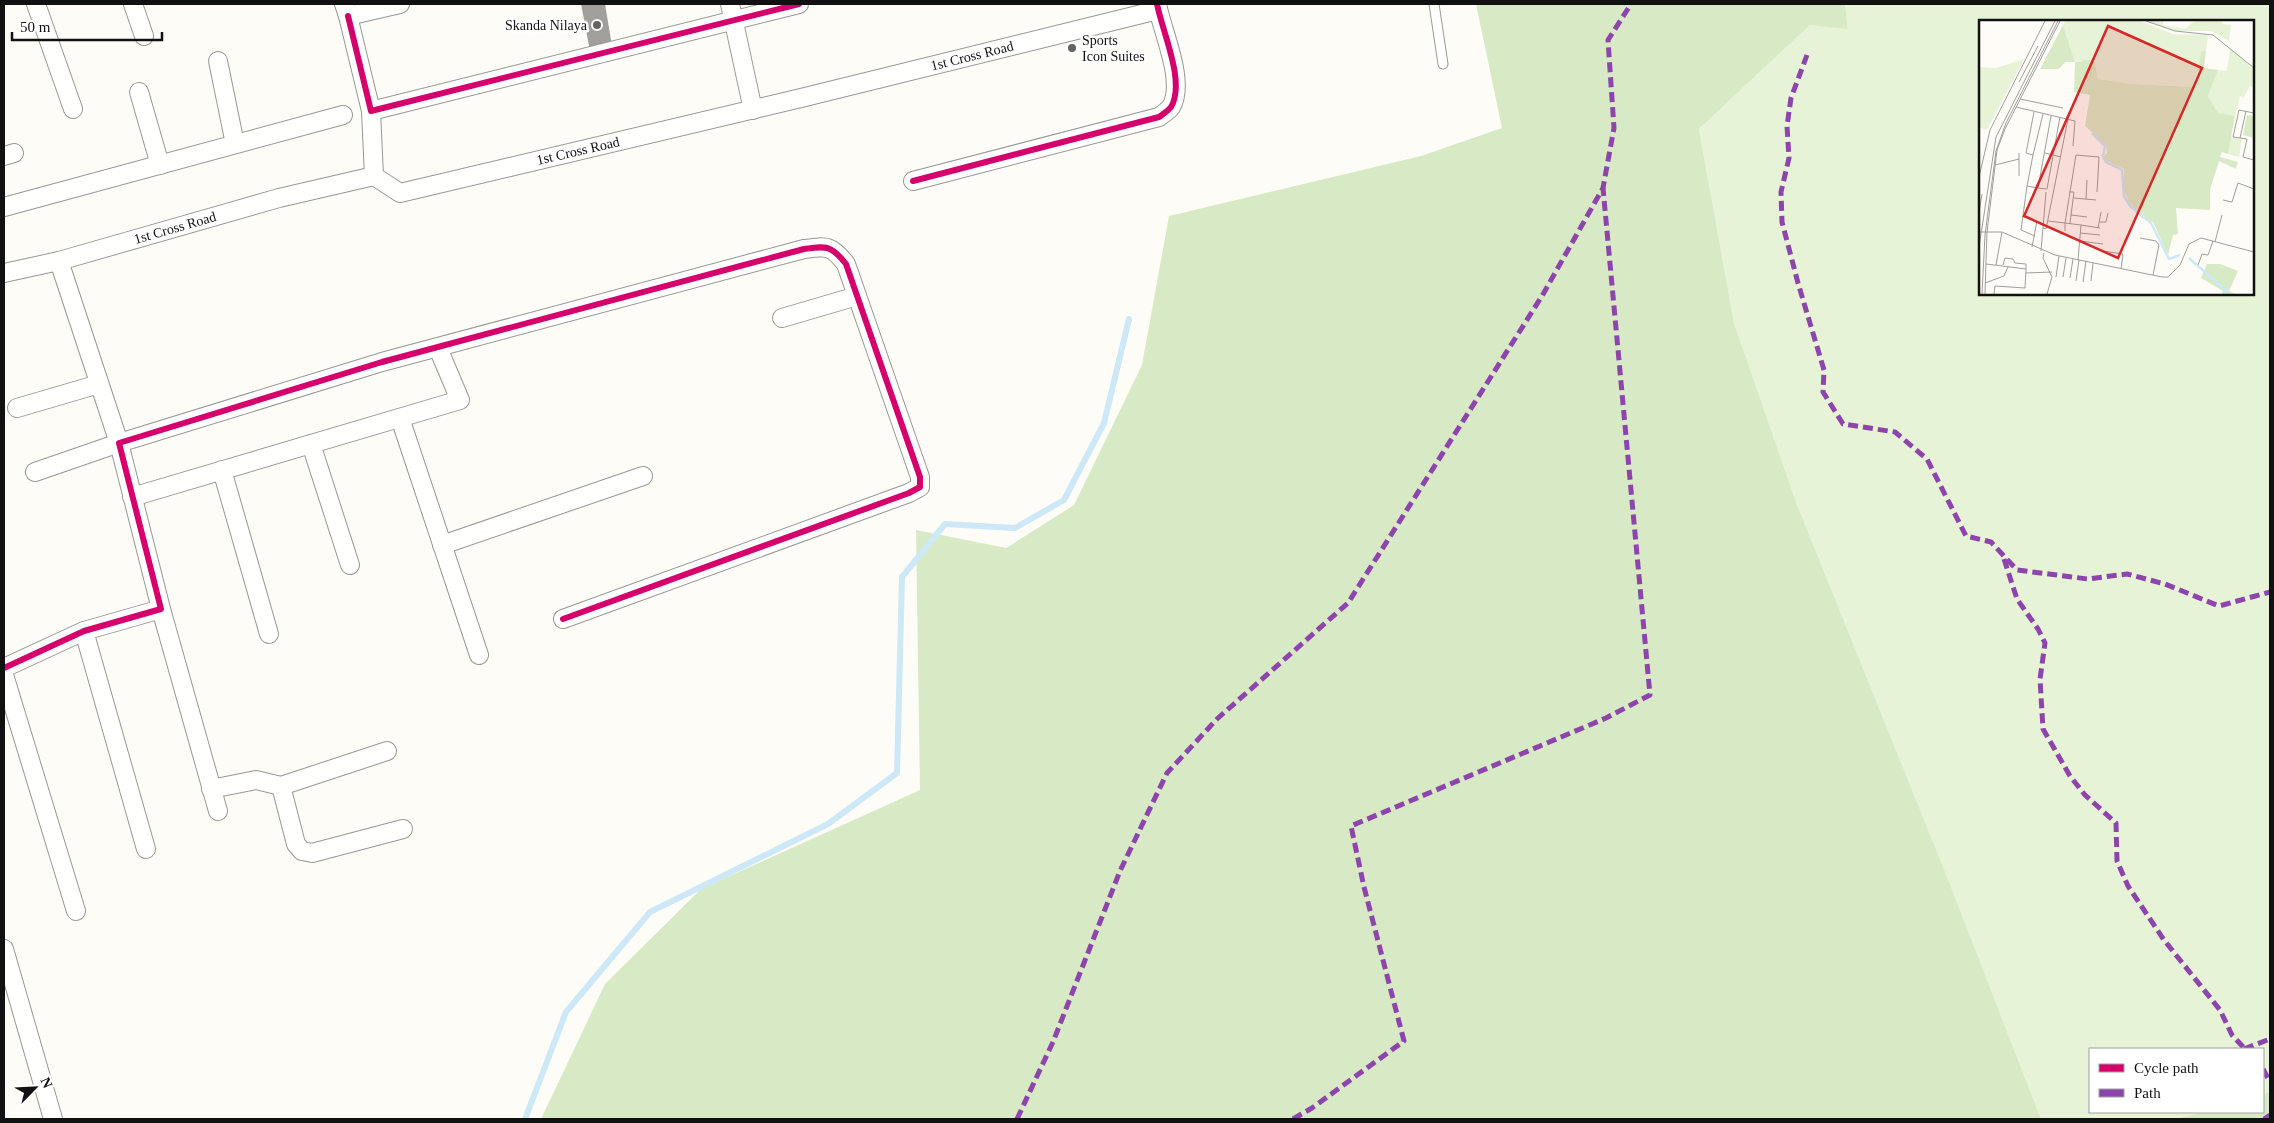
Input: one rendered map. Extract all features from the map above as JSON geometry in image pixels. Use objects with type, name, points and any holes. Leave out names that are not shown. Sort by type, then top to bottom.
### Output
[{"type":"street","points":[[36,4],[73,109]]},
{"type":"street","points":[[133,4],[144,36]]},
{"type":"street","points":[[374,176],[371,111],[346,10],[400,4]]},
{"type":"street","points":[[371,111],[731,11],[799,4]]},
{"type":"street","points":[[913,181],[1159,117],[1170,108],[1176,95],[1176,78],[1158,7]]},
{"type":"street","name":"1st Cross Road","points":[[4,273],[59,261],[279,198],[374,176],[400,193],[753,110],[1158,7]]},
{"type":"street","points":[[731,11],[753,110]]},
{"type":"street","points":[[218,61],[235,144]]},
{"type":"street","points":[[139,92],[160,165]]},
{"type":"street","points":[[4,207],[343,115]]},
{"type":"street","points":[[35,472],[119,443],[382,362],[804,249],[822,246],[834,249],[846,264],[920,477],[920,487],[909,493],[563,619]]},
{"type":"street","points":[[59,261],[119,443],[161,608],[218,811]]},
{"type":"street","points":[[782,318],[857,296]]},
{"type":"street","points":[[132,497],[460,400],[438,348]]},
{"type":"street","points":[[17,408],[100,384]]},
{"type":"street","points":[[400,418],[479,655]]},
{"type":"street","points":[[311,444],[350,565]]},
{"type":"street","points":[[222,470],[269,634]]},
{"type":"street","points":[[442,545],[643,476]]},
{"type":"street","points":[[4,668],[25,656],[84,631],[161,608]]},
{"type":"street","points":[[84,631],[146,849]]},
{"type":"street","points":[[4,675],[76,910]]},
{"type":"street","points":[[212,790],[256,780],[281,786],[387,751]]},
{"type":"street","points":[[281,786],[296,844],[302,851],[312,853],[403,829]]},
{"type":"street","points":[[4,949],[53,1119]]},
{"type":"lane","points":[[1434,4],[1443,64]]},
{"type":"green space","points":[[1476,4],[1845,4],[1848,29],[1810,25],[1699,129],[1734,323],[1796,502],[1946,874],[2041,1119],[541,1119],[605,984],[701,889],[920,790],[916,530],[1006,548],[1074,505],[1142,365],[1169,216],[1421,156],[1502,128]]},
{"type":"green space","points":[[1845,4],[2270,4],[2270,1092],[2264,1094],[2264,1048],[2089,1048],[2089,1113],[2200,1113],[2175,1119],[2041,1119],[1946,874],[1796,502],[1734,323],[1699,129],[1810,25],[1848,28]]},
{"type":"green space","points":[[2270,1092],[2270,1119],[2175,1119],[2200,1113],[2264,1113],[2264,1094]]},
{"type":"building","name":"Skanda Nilaya","points":[[581,4],[605,4],[612,46],[590,51]]},
{"type":"waterway","points":[[525,1119],[566,1012],[650,912],[828,824],[897,773],[902,577],[945,524],[1015,528],[1064,500],[1104,423],[1129,319]]},
{"type":"marked path","points":[[1017,1119],[1053,1042],[1120,871],[1167,773],[1217,719],[1348,603],[1542,296],[1603,188],[1614,128],[1608,40],[1631,4]]},
{"type":"marked path","points":[[1807,55],[1791,98],[1787,126],[1789,158],[1781,192],[1782,222],[1824,370],[1823,392],[1843,424],[1895,432],[1927,459],[1966,536],[1991,542],[2017,570],[2088,579],[2127,574],[2165,584],[2219,606],[2270,592]]},
{"type":"marked path","points":[[1293,1119],[1312,1108],[1404,1041],[1364,887],[1351,826],[1606,718],[1650,695],[1603,188]]},
{"type":"marked path","points":[[2004,559],[2017,599],[2038,629],[2045,643],[2040,679],[2043,729],[2070,776],[2085,795],[2116,823],[2117,861],[2128,886],[2164,940],[2220,1010],[2232,1035],[2244,1048]]},
{"type":"marked path","points":[[2247,1048],[2270,1039]]},
{"type":"marked path","points":[[2264,1071],[2270,1082]]},
{"type":"marked path","points":[[2264,1119],[2270,1115]]},
{"type":"cycle path","points":[[348,16],[371,111],[799,4]]},
{"type":"cycle path","points":[[913,181],[1159,117],[1164,114],[1171,107],[1175,97],[1176,84],[1172,56],[1157,4]]},
{"type":"cycle path","points":[[4,668],[84,631],[161,609],[119,443],[382,362],[804,249],[823,247],[832,250],[846,264],[920,477],[920,487],[909,493],[563,619]]},
{"type":"place","name":"Skanda Nilaya","points":[[597,25]]},
{"type":"place","name":"Sports Icon Suites","points":[[1072,48]]}]
